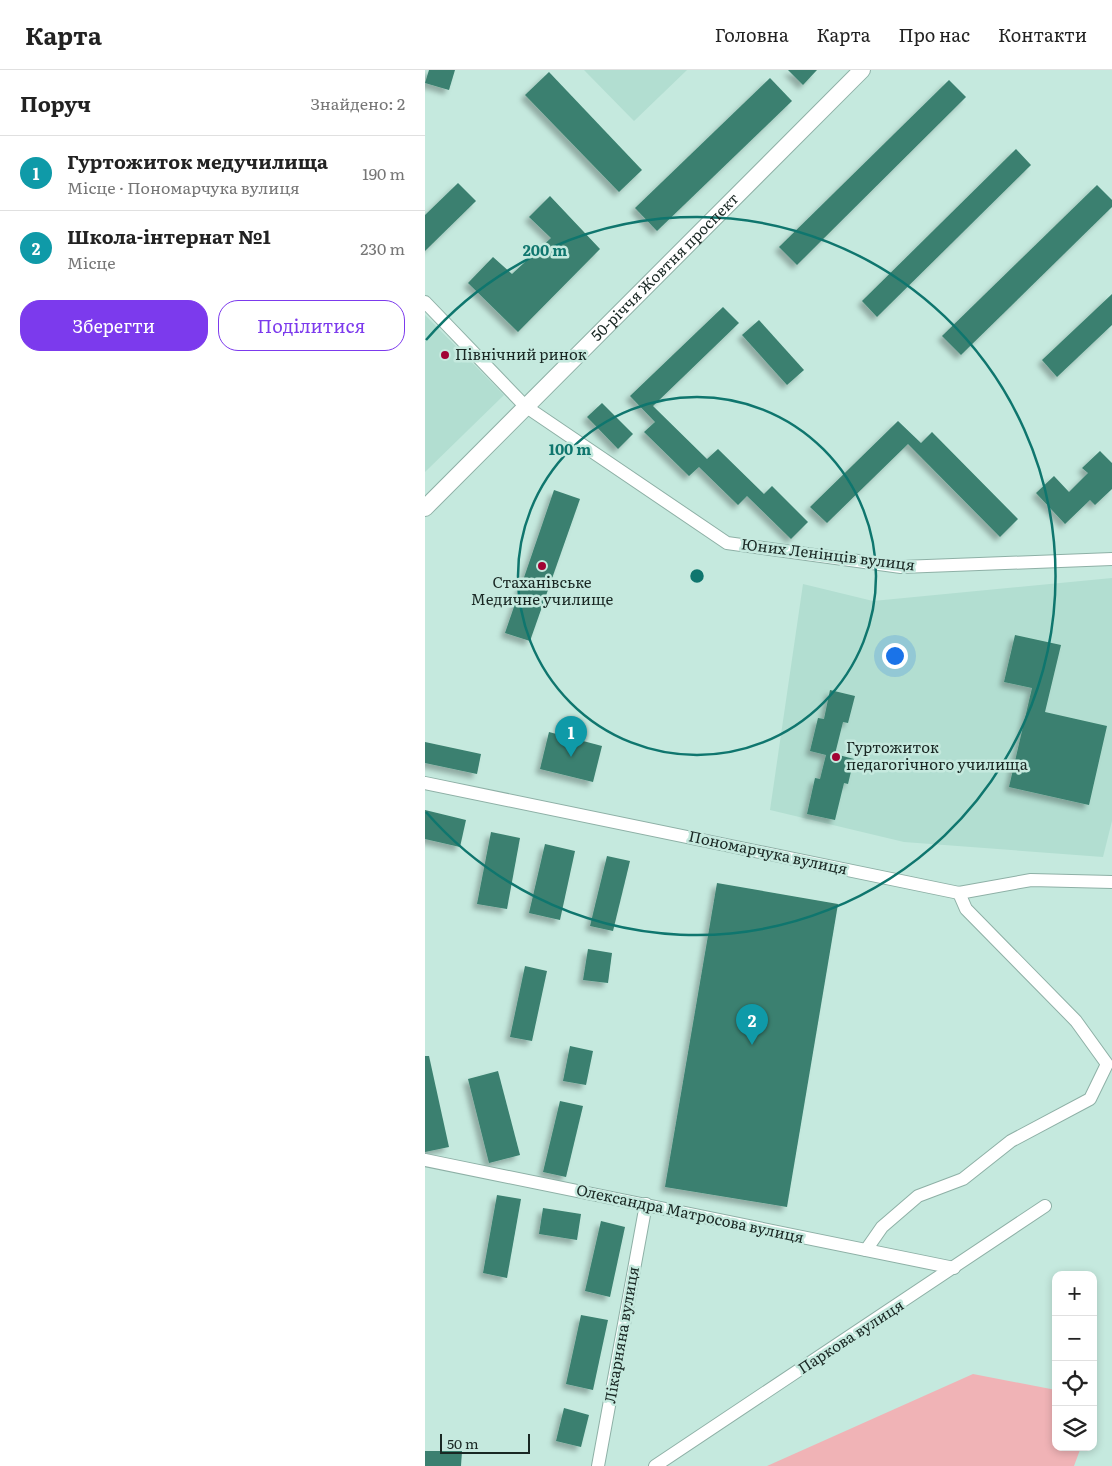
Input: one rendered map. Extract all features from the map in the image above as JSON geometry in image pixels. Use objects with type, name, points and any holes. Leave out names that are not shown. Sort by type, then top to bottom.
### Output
[{"type":"street","name":"50-річчя Жовтня проспект","points":[[425,508],[862,70]]},
{"type":"street","name":"Юних Ленінців вулиця","points":[[425,302],[525,406],[727,543],[901,567],[1112,559]]},
{"type":"street","name":"Пономарчука вулиця","points":[[425,784],[959,893],[1031,880],[1112,882]]},
{"type":"street","points":[[865,1250],[882,1227],[918,1196],[963,1179],[1011,1140],[1091,1098],[1107,1064],[1076,1022],[965,908],[959,893]]},
{"type":"street","name":"Олександра Матросова вулиця","points":[[425,1160],[954,1268]]},
{"type":"street","name":"Лікарняна вулиця","points":[[598,1466],[646,1204]]},
{"type":"street","name":"Паркова вулиця","points":[[655,1466],[1045,1206]]},
{"type":"shaded area","points":[[584,70],[687,70],[634,121]]},
{"type":"shaded area","name":"Північний ринок","points":[[425,315],[504,395],[425,472]]},
{"type":"shaded area","points":[[1112,578],[1112,821],[1103,857],[904,842],[770,810],[803,584],[873,601]]},
{"type":"shaded area","points":[[973,1374],[1052,1389],[1052,1451],[1080,1451],[1074,1466],[767,1466]]},
{"type":"building","points":[[429,70],[455,70],[449,90],[425,83]]},
{"type":"building","points":[[788,70],[817,70],[803,85]]},
{"type":"building","points":[[549,72],[642,170],[619,192],[525,95]]},
{"type":"building","points":[[770,78],[792,101],[657,231],[635,208]]},
{"type":"building","points":[[949,80],[966,97],[797,265],[779,247]]},
{"type":"building","points":[[1016,149],[1031,165],[877,317],[862,301]]},
{"type":"building","points":[[458,183],[476,201],[425,251],[425,215]]},
{"type":"building","points":[[1097,185],[1112,200],[1112,207],[961,355],[942,336]]},
{"type":"building","points":[[550,196],[600,249],[518,332],[468,283],[493,257],[512,274],[551,238],[529,217]]},
{"type":"building","points":[[1112,294],[1112,325],[1057,377],[1042,360]]},
{"type":"building","points":[[723,307],[739,323],[653,406],[707,459],[718,449],[764,494],[772,486],[808,522],[791,539],[747,496],[738,505],[699,467],[689,476],[644,432],[655,422],[630,396]]},
{"type":"building","points":[[759,320],[804,370],[787,385],[742,335]]},
{"type":"building","points":[[602,403],[633,434],[618,449],[587,417]]},
{"type":"building","points":[[898,421],[921,443],[932,432],[1018,519],[1000,537],[908,444],[827,523],[810,507]]},
{"type":"building","points":[[1100,451],[1112,463],[1112,489],[1095,505],[1090,500],[1065,524],[1036,493],[1054,476],[1069,492],[1088,473],[1082,468]]},
{"type":"building","name":"Стаханівське Медичне училище","points":[[554,490],[580,499],[530,641],[505,633]]},
{"type":"building","points":[[1015,635],[1061,645],[1045,712],[1107,726],[1089,805],[1009,787],[1032,688],[1004,682]]},
{"type":"building","name":"Гуртожиток педагогічного училища","points":[[830,690],[855,696],[848,723],[843,722],[835,754],[854,759],[848,784],[844,783],[835,820],[807,814],[815,778],[820,779],[826,755],[810,751],[818,718],[824,719]]},
{"type":"building","points":[[549,732],[602,746],[593,782],[540,769]]},
{"type":"building","points":[[425,742],[481,754],[477,774],[425,763]]},
{"type":"building","points":[[425,810],[466,820],[460,847],[425,839]]},
{"type":"building","points":[[491,832],[520,838],[507,909],[477,904]]},
{"type":"building","points":[[545,844],[575,851],[560,920],[529,913]]},
{"type":"building","points":[[607,856],[630,861],[613,931],[590,926]]},
{"type":"building","points":[[717,883],[838,904],[787,1207],[665,1187]]},
{"type":"building","points":[[588,949],[612,953],[608,983],[583,980]]},
{"type":"building","points":[[525,966],[547,971],[532,1041],[510,1037]]},
{"type":"building","points":[[570,1046],[593,1051],[586,1085],[563,1081]]},
{"type":"building","points":[[425,1056],[429,1056],[449,1147],[425,1152]]},
{"type":"building","points":[[498,1071],[520,1155],[489,1163],[468,1079]]},
{"type":"building","points":[[560,1101],[583,1106],[566,1177],[543,1172]]},
{"type":"building","points":[[497,1195],[521,1199],[507,1278],[483,1273]]},
{"type":"building","points":[[543,1208],[581,1214],[577,1240],[539,1234]]},
{"type":"building","points":[[601,1221],[625,1227],[610,1297],[585,1291]]},
{"type":"building","points":[[581,1315],[608,1320],[593,1390],[566,1384]]},
{"type":"building","points":[[564,1408],[589,1415],[581,1447],[556,1441]]},
{"type":"building","points":[[425,1451],[462,1451],[461,1466],[425,1466]]},
{"type":"place","name":"Північний ринок","points":[[445,355]]},
{"type":"place","name":"Стаханівське Медичне училище","points":[[542,566]]},
{"type":"place","name":"Гуртожиток медучилища","points":[[571,757]]},
{"type":"place","name":"Гуртожиток педагогічного училища","points":[[836,757]]},
{"type":"place","name":"Школа-інтернат №1","points":[[752,1045]]}]
